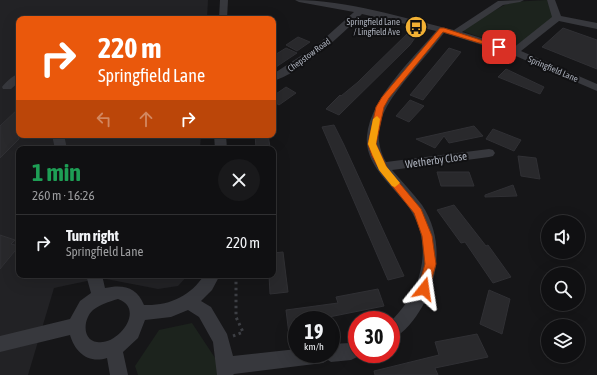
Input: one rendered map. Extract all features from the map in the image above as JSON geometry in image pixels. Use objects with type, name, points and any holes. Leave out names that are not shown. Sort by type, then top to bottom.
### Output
[{"type":"street","points":[[223,16],[224,0]]},
{"type":"street","name":"Springfield Lane","points":[[299,0],[325,2],[455,33],[514,52],[597,88]]},
{"type":"street","points":[[455,33],[501,3],[520,0]]},
{"type":"street","points":[[551,0],[557,18]]},
{"type":"street","name":"Chepstow Road","points":[[276,76],[318,50],[360,11]]},
{"type":"street","points":[[514,52],[557,18],[597,26]]},
{"type":"street","points":[[400,322],[415,307],[424,289],[431,264],[427,236],[418,211],[382,167],[372,144],[380,107],[386,97],[442,30]]},
{"type":"street","points":[[7,87],[16,80]]},
{"type":"street","name":"Wetherby Close","points":[[382,167],[489,153]]},
{"type":"street","points":[[95,278],[100,296]]},
{"type":"street","points":[[138,312],[152,314],[175,309],[198,296],[210,278]]},
{"type":"street","points":[[118,292],[126,294],[137,304],[138,312],[135,328],[129,336],[113,347],[103,350],[94,350],[86,347],[80,342],[76,335],[76,326],[78,317],[84,308],[91,301],[100,296],[118,292]]},
{"type":"street","points":[[188,302],[205,312],[221,340],[224,353],[225,371],[288,360]]},
{"type":"street","points":[[0,344],[76,326]]},
{"type":"street","points":[[113,347],[120,375]]},
{"type":"path","points":[[221,340],[243,332],[236,317],[236,278]]},
{"type":"shaded area","points":[[0,0],[208,0],[207,16],[16,16],[16,138],[201,138],[200,146],[16,146],[16,278],[101,278],[54,288],[28,375],[0,375]]},
{"type":"shaded area","points":[[547,0],[554,18],[513,48],[459,30],[510,2]]},
{"type":"shaded area","points":[[101,278],[185,278],[178,286],[158,289]]},
{"type":"shaded area","points":[[192,323],[221,367],[221,375],[138,375],[135,366],[159,330]]},
{"type":"building","points":[[414,27],[421,29],[410,45],[339,115],[326,109],[340,95],[341,96],[358,82]]},
{"type":"building","points":[[563,28],[597,40],[597,69],[542,47]]},
{"type":"building","points":[[298,37],[310,42],[297,51],[286,45]]},
{"type":"building","points":[[286,48],[297,53],[276,67],[276,54]]},
{"type":"building","points":[[449,48],[461,52],[423,100],[410,95]]},
{"type":"building","points":[[506,69],[544,87],[540,94],[498,77]]},
{"type":"building","points":[[286,87],[296,93],[279,105],[276,103],[276,94]]},
{"type":"building","points":[[410,100],[424,106],[409,122],[396,116]]},
{"type":"building","points":[[16,111],[16,138],[19,139],[0,158],[0,126]]},
{"type":"building","points":[[334,125],[404,276],[388,280],[322,127]]},
{"type":"building","points":[[474,126],[483,136],[449,143],[444,136],[435,148],[416,139]]},
{"type":"building","points":[[493,129],[521,140],[514,151],[486,139]]},
{"type":"building","points":[[255,138],[268,138],[270,146],[256,146]]},
{"type":"building","points":[[518,156],[536,158],[540,179],[521,176]]},
{"type":"building","points":[[437,172],[469,172],[474,186],[441,186]]},
{"type":"building","points":[[513,185],[517,196],[485,197],[485,195]]},
{"type":"building","points":[[454,205],[486,246],[488,245],[511,277],[493,283],[465,242],[461,243],[437,210]]},
{"type":"building","points":[[0,235],[15,240],[11,244],[16,245],[16,250],[0,269]]},
{"type":"building","points":[[283,252],[288,292],[270,294],[269,278],[276,278],[276,253]]},
{"type":"building","points":[[378,289],[384,306],[359,311],[348,311],[348,313],[340,315],[340,311],[288,311],[288,326],[286,310],[338,303],[336,297]]},
{"type":"building","points":[[489,290],[510,299],[502,334],[480,324]]},
{"type":"building","points":[[477,334],[488,357],[435,368],[438,375],[375,375],[374,371],[439,355],[435,342]]},
{"type":"slow traffic","points":[[377,119],[372,144],[382,167],[395,183]]},
{"type":"place","name":"Springfield Lane / Lingfield Ave","points":[[416,27]]},
{"type":"route","points":[[424,289],[431,264],[427,236],[418,211],[384,170],[376,156],[372,144],[380,107],[386,97],[442,30],[499,47]]}]
